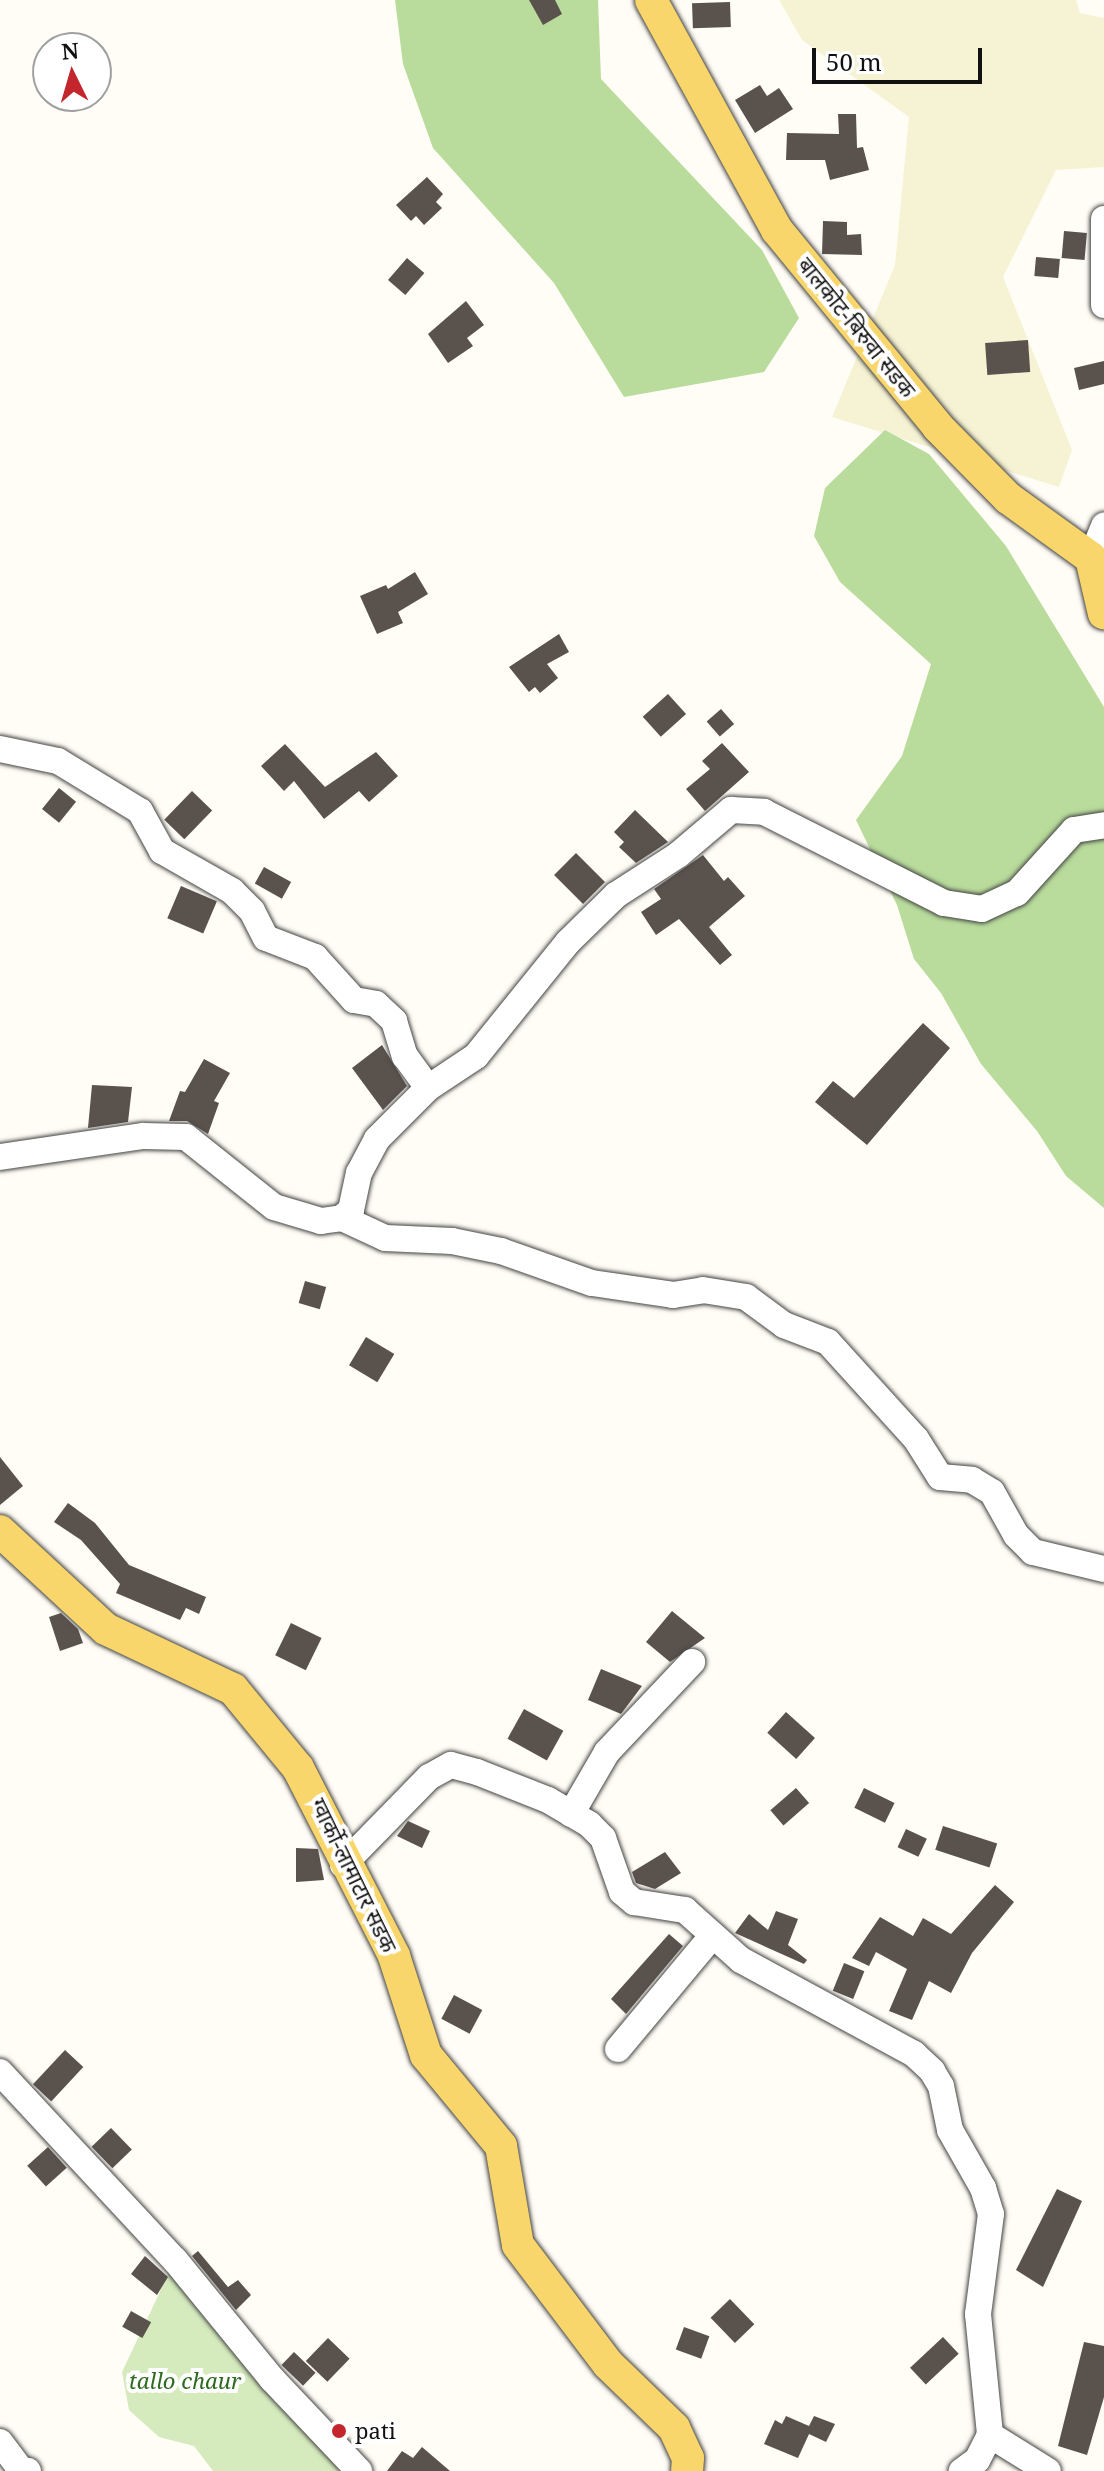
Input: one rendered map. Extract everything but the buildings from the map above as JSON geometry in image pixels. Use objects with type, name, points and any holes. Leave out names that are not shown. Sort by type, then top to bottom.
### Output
[{"type":"main road","name":"बालकोट-बिरुवा सडक","points":[[651,0],[756,197],[803,262],[938,427],[1008,498],[1091,558]]},
{"type":"main road","points":[[1091,558],[1104,614]]},
{"type":"main road","name":"ग्वार्को-लामाटार सडक","points":[[0,1531],[106,1629],[233,1689],[298,1768],[326,1814],[343,1865],[394,1956],[426,2055],[501,2146],[518,2245],[608,2364],[674,2428],[688,2458],[687,2471]]},
{"type":"street","points":[[1104,219],[1104,305]]},
{"type":"street","points":[[1091,558],[1104,525]]},
{"type":"street","points":[[0,749],[58,761],[140,811],[162,851],[232,891],[252,911],[266,938],[315,957],[354,1000],[376,1004],[394,1021],[405,1056],[428,1088]]},
{"type":"street","points":[[0,1157],[143,1136],[186,1137],[274,1207],[321,1221],[342,1218],[351,1210],[359,1173],[377,1139],[428,1088],[476,1056],[568,942],[616,895],[678,855],[731,810],[764,812],[944,903],[982,909],[1017,893],[1074,830],[1104,825]]},
{"type":"street","points":[[342,1218],[375,1236],[501,1251],[592,1283],[673,1295],[703,1290],[746,1297],[784,1325],[828,1342],[916,1439],[940,1477],[972,1480],[992,1492],[1016,1535],[1033,1552],[1104,1569]]},
{"type":"street","points":[[571,1814],[607,1752],[692,1662]]},
{"type":"street","points":[[343,1865],[412,1791],[451,1765],[548,1800],[571,1814],[603,1838],[622,1892],[634,1902],[685,1910],[741,1960],[914,2054],[941,2086],[950,2130],[983,2188],[991,2214],[978,2314],[990,2435],[977,2460],[962,2471]]},
{"type":"street","points":[[618,2049],[713,1935]]},
{"type":"street","points":[[0,2072],[175,2260],[272,2379],[359,2471]]},
{"type":"street","points":[[990,2435],[1048,2471]]},
{"type":"street","points":[[0,2442],[21,2470],[28,2471]]},
{"type":"shaded area","points":[[779,0],[1076,0],[1080,13],[1104,18],[1104,167],[1056,170],[1003,277],[1072,450],[1059,487],[832,417],[895,265],[909,117],[802,40]]},
{"type":"green space","points":[[395,0],[598,0],[601,79],[762,250],[799,318],[764,372],[624,397],[554,283],[433,148],[403,64]]},
{"type":"green space","points":[[885,430],[929,454],[1006,546],[1104,707],[1104,1208],[1066,1176],[1037,1131],[981,1064],[941,993],[914,959],[897,905],[856,820],[902,756],[931,664],[840,582],[814,536],[825,488]]},
{"type":"green space","name":"tallo chaur","points":[[175,2260],[275,2403],[313,2427],[359,2471],[213,2471],[194,2446],[159,2437],[129,2410],[122,2372]]},
{"type":"place","name":"pati","points":[[339,2431]]}]
